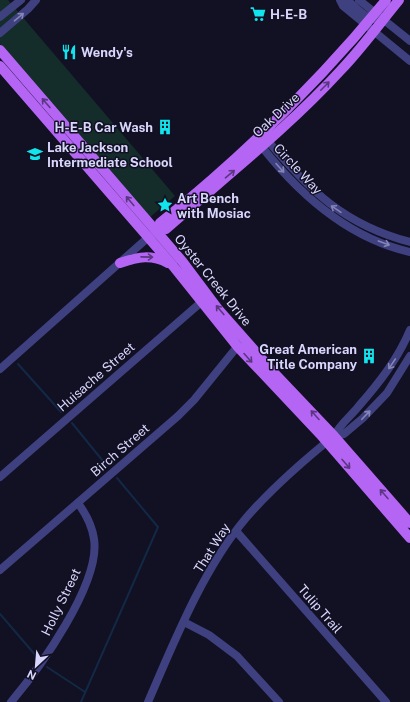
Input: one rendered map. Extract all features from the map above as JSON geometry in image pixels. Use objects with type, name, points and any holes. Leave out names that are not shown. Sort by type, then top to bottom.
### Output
[{"type":"main road","name":"Oak Drive","points":[[152,234],[160,223],[263,141],[341,71],[386,0]]},
{"type":"main road","name":"Oak Drive","points":[[374,21],[399,0]]},
{"type":"main road","name":"Oyster Creek Drive","points":[[0,50],[241,342],[410,523]]},
{"type":"main road","name":"Oyster Creek Drive","points":[[0,66],[152,234],[173,266],[205,299]]},
{"type":"main road","points":[[120,263],[138,257],[153,257],[173,266]]},
{"type":"main road","name":"Oyster Creek Drive","points":[[331,439],[410,538]]},
{"type":"street","points":[[0,17],[21,0]]},
{"type":"street","points":[[0,33],[28,9],[36,0]]},
{"type":"street","points":[[340,0],[343,6],[410,41]]},
{"type":"street","points":[[347,0],[374,21]]},
{"type":"street","points":[[359,0],[374,21],[410,61]]},
{"type":"street","name":"Circle Way","points":[[263,141],[325,202],[368,227],[410,242]]},
{"type":"street","name":"Circle Way","points":[[263,141],[288,177],[323,211],[364,235],[410,252]]},
{"type":"street","name":"Oak Drive","points":[[0,369],[152,234]]},
{"type":"street","name":"Huisache Street","points":[[0,477],[205,299]]},
{"type":"street","name":"That Way","points":[[148,702],[206,577],[236,531],[269,494],[331,439],[338,428],[374,389],[396,357],[410,330]]},
{"type":"street","name":"Birch Street","points":[[0,570],[194,400],[241,342]]},
{"type":"street","name":"That Way","points":[[331,439],[344,434],[363,418],[386,393],[410,356]]},
{"type":"street","points":[[374,389],[386,393]]},
{"type":"street","name":"Holly Street","points":[[11,702],[47,656],[69,618],[89,575],[93,562],[94,540],[87,516],[78,503]]},
{"type":"street","name":"Tulip Trail","points":[[236,531],[386,702]]},
{"type":"street","points":[[184,622],[209,635],[237,656],[279,702]]},
{"type":"green space","points":[[0,0],[8,0],[175,196],[150,217],[0,44]]},
{"type":"waterway","points":[[18,364],[61,412]]},
{"type":"waterway","points":[[72,423],[107,466]]},
{"type":"waterway","points":[[81,702],[158,527],[117,478]]},
{"type":"waterway","points":[[0,614],[37,657]]},
{"type":"waterway","points":[[47,667],[85,692]]},
{"type":"place","name":"H-E-B","points":[[258,14]]},
{"type":"place","name":"Wendy's","points":[[69,52]]},
{"type":"place","name":"H-E-B Car Wash","points":[[165,127]]},
{"type":"place","name":"Lake Jackson Intermediate School","points":[[35,154]]},
{"type":"place","name":"Art Bench with Mosiac","points":[[165,205]]},
{"type":"place","name":"Great American Title Company","points":[[369,356]]}]
